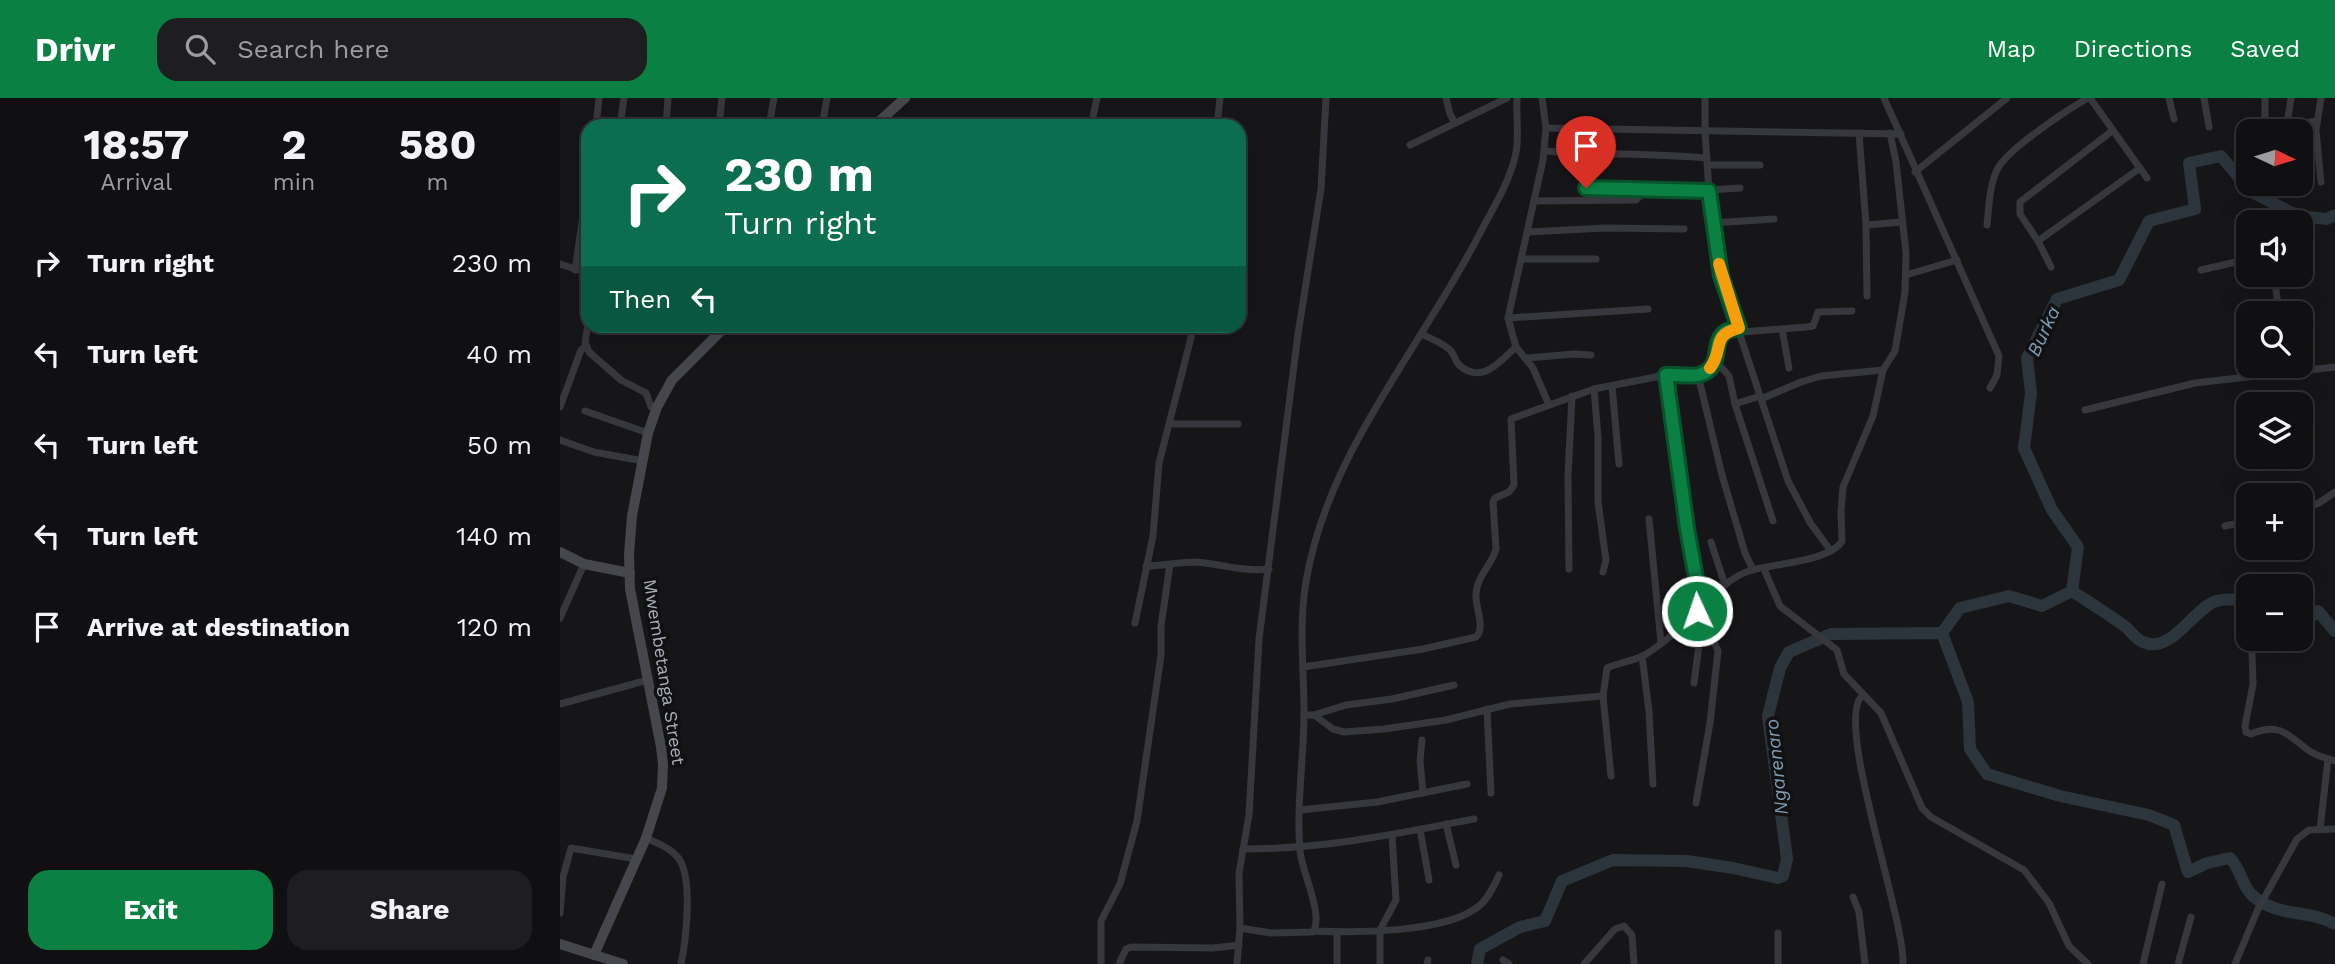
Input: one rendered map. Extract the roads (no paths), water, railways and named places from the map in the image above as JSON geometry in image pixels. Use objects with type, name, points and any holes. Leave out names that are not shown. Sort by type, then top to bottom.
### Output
[{"type":"street","points":[[597,119],[599,98]]},
{"type":"street","points":[[621,119],[624,98]]},
{"type":"street","points":[[666,119],[668,98]]},
{"type":"street","points":[[720,119],[722,98]]},
{"type":"street","points":[[770,119],[774,98]]},
{"type":"street","points":[[822,119],[827,98]]},
{"type":"street","points":[[882,119],[905,98]]},
{"type":"street","points":[[1092,119],[1097,98]]},
{"type":"street","points":[[1218,119],[1220,98]]},
{"type":"street","points":[[1237,964],[1240,928],[1239,873],[1250,816],[1259,639],[1298,334],[1321,189],[1326,98]]},
{"type":"street","points":[[1446,98],[1455,123]]},
{"type":"street","points":[[1410,145],[1507,98]]},
{"type":"street","points":[[1314,930],[1317,915],[1304,873],[1300,849],[1304,715],[1301,624],[1303,598],[1319,523],[1365,423],[1457,279],[1510,172],[1517,147],[1517,98]]},
{"type":"street","points":[[1533,98],[1545,98],[1545,151],[1508,318],[1516,347],[1527,358],[1549,405]]},
{"type":"street","points":[[1705,98],[1707,161],[1721,276],[1788,481],[1811,524],[1830,551]]},
{"type":"street","points":[[1915,172],[2007,98]]},
{"type":"street","points":[[1987,225],[1994,176],[2000,164],[2054,119],[2089,98],[2147,178]]},
{"type":"street","points":[[2169,98],[2174,119]]},
{"type":"street","points":[[2204,98],[2209,127]]},
{"type":"street","points":[[2265,98],[2266,119]]},
{"type":"street","points":[[2286,119],[2291,98]]},
{"type":"street","points":[[2321,98],[2316,121],[2321,182]]},
{"type":"street","points":[[1887,100],[1915,172],[1999,356],[1997,375],[1990,388]]},
{"type":"street","points":[[1546,128],[1901,134]]},
{"type":"street","points":[[2051,267],[2020,214],[2019,206],[2023,198],[2112,131]]},
{"type":"street","points":[[1611,776],[1603,696],[1607,668],[1642,656],[1661,643],[1686,624],[1725,585],[1753,570],[1830,551],[1842,541],[1843,487],[1873,416],[1883,370],[1895,351],[1906,275],[1896,162],[1890,133]]},
{"type":"street","points":[[1859,134],[1866,225],[1867,296]]},
{"type":"street","points":[[1545,151],[1659,154],[1760,165]]},
{"type":"street","points":[[1585,154],[1586,188],[1740,188]]},
{"type":"street","points":[[2038,241],[2140,168]]},
{"type":"street","points":[[1534,201],[1636,200],[1646,190]]},
{"type":"street","points":[[1713,223],[1774,219]]},
{"type":"street","points":[[1866,225],[1902,222]]},
{"type":"street","points":[[1528,232],[1605,228],[1684,229]]},
{"type":"street","points":[[575,270],[581,232]]},
{"type":"street","points":[[1522,259],[1596,259]]},
{"type":"street","points":[[1906,275],[1957,260]]},
{"type":"street","points":[[2201,270],[2236,262]]},
{"type":"street","points":[[560,264],[581,271]]},
{"type":"street","points":[[1508,318],[1648,309]]},
{"type":"street","points":[[1303,667],[1423,649],[1480,634],[1476,594],[1479,581],[1496,549],[1493,502],[1495,498],[1509,492],[1514,485],[1510,421],[1514,417],[1594,389],[1666,375],[1698,375],[1711,367],[1725,332],[1813,326],[1818,312],[1852,311]]},
{"type":"street","points":[[1782,329],[1789,368]]},
{"type":"street","points":[[585,333],[589,352],[621,380],[646,393],[651,407],[657,407]]},
{"type":"street","name":"Mwembetanga Street","points":[[596,959],[646,838],[662,788],[661,747],[633,608],[630,573],[632,516],[642,461],[657,407],[672,380],[719,333]]},
{"type":"street","points":[[1135,623],[1153,536],[1159,463],[1192,333]]},
{"type":"street","points":[[1422,334],[1451,351],[1458,364],[1478,374],[1490,370],[1516,347]]},
{"type":"street","points":[[560,407],[581,350],[586,346]]},
{"type":"street","points":[[1527,358],[1591,355]]},
{"type":"street","points":[[1711,367],[1722,368],[1729,376],[1735,404],[1773,521]]},
{"type":"street","points":[[2313,368],[2335,367]]},
{"type":"street","points":[[1735,404],[1761,398],[1821,376],[1883,370]]},
{"type":"street","points":[[1666,375],[1699,609],[1700,637],[1694,683]]},
{"type":"street","points":[[1698,375],[1722,475],[1745,553],[1753,570]]},
{"type":"street","points":[[2085,410],[2195,383],[2236,377]]},
{"type":"street","points":[[1612,386],[1619,464]]},
{"type":"street","points":[[1594,389],[1598,437],[1598,502],[1606,560],[1603,572]]},
{"type":"street","points":[[1569,569],[1568,476],[1572,397]]},
{"type":"street","points":[[585,411],[648,433]]},
{"type":"street","points":[[1170,424],[1238,424]]},
{"type":"street","points":[[560,440],[594,452],[642,461]]},
{"type":"street","points":[[2313,505],[2335,492]]},
{"type":"street","points":[[1649,519],[1661,643]]},
{"type":"street","points":[[2225,526],[2236,524]]},
{"type":"street","points":[[1711,542],[1725,585]]},
{"type":"street","points":[[560,552],[584,564],[630,573]]},
{"type":"street","points":[[1146,566],[1210,563],[1249,571],[1269,569]]},
{"type":"street","points":[[560,618],[584,564]]},
{"type":"street","points":[[1101,964],[1101,922],[1119,884],[1137,821],[1161,655],[1161,626],[1170,564]]},
{"type":"street","points":[[1764,569],[1780,606],[1837,650],[1844,674],[1877,709],[1922,808],[1931,817],[2024,870],[2049,903],[2069,946],[2088,964]]},
{"type":"street","points":[[1696,803],[1710,723],[1718,651],[1714,641],[1700,637]]},
{"type":"street","points":[[2252,654],[2253,684],[2246,732],[2251,734],[2270,728],[2281,730],[2308,750],[2331,760],[2320,828]]},
{"type":"street","points":[[1642,656],[1649,711],[1653,784]]},
{"type":"street","points":[[560,704],[648,680]]},
{"type":"street","points":[[1304,715],[1454,685]]},
{"type":"street","points":[[1314,715],[1332,729],[1343,732],[1414,725],[1510,704],[1603,696]]},
{"type":"street","points":[[1862,696],[1855,706],[1861,768],[1869,812],[1895,908],[1904,950],[1903,964]]},
{"type":"street","points":[[1487,709],[1490,793]]},
{"type":"street","points":[[1422,740],[1420,761],[1423,793]]},
{"type":"street","points":[[1300,810],[1377,802],[1467,784]]},
{"type":"street","points":[[1243,849],[1300,849],[1474,819]]},
{"type":"street","points":[[1447,824],[1456,865]]},
{"type":"street","points":[[2235,964],[2258,909],[2301,834],[2320,828],[2335,829]]},
{"type":"street","points":[[1420,830],[1429,880]]},
{"type":"street","points":[[1380,964],[1380,930],[1396,900],[1392,835]]},
{"type":"street","points":[[646,838],[670,850],[680,860],[685,876],[686,934],[681,964]]},
{"type":"street","points":[[560,913],[561,874],[571,848],[636,859]]},
{"type":"street","points":[[1240,928],[1288,934],[1314,930],[1380,930],[1453,920],[1480,905],[1499,875]]},
{"type":"street","points":[[2143,964],[2162,884]]},
{"type":"street","points":[[1853,897],[1859,912],[1864,964]]},
{"type":"street","points":[[2178,964],[2191,917]]},
{"type":"street","points":[[1584,964],[1615,929],[1624,926],[1632,935],[1633,964]]},
{"type":"street","points":[[1336,932],[1337,964]]},
{"type":"street","points":[[1778,933],[1778,964]]},
{"type":"street","points":[[560,944],[596,959],[622,964]]},
{"type":"street","points":[[1119,964],[1126,949],[1131,947],[1213,948],[1239,945]]},
{"type":"waterway","name":"Burka","points":[[1942,633],[1960,608],[2009,596],[2042,606],[2072,591],[2078,547],[2052,510],[2024,448],[2031,393],[2027,358],[2057,299],[2119,280],[2149,221],[2195,209],[2189,163],[2221,156],[2250,191],[2298,216],[2327,219],[2335,215]]},
{"type":"waterway","points":[[2072,591],[2127,628],[2139,640],[2153,644],[2172,637],[2216,601],[2236,600]]},
{"type":"waterway","points":[[2313,615],[2318,611],[2335,631]]},
{"type":"waterway","name":"Ngarenaro","points":[[1477,964],[1480,949],[1520,927],[1545,921],[1562,881],[1613,860],[1687,861],[1778,878],[1783,876],[1787,859],[1768,716],[1780,668],[1789,652],[1831,634],[1942,633],[1968,702],[1970,749],[1987,774],[2060,796],[2149,815],[2174,825],[2188,872],[2207,863],[2230,858],[2249,892],[2263,903],[2335,924]]}]
